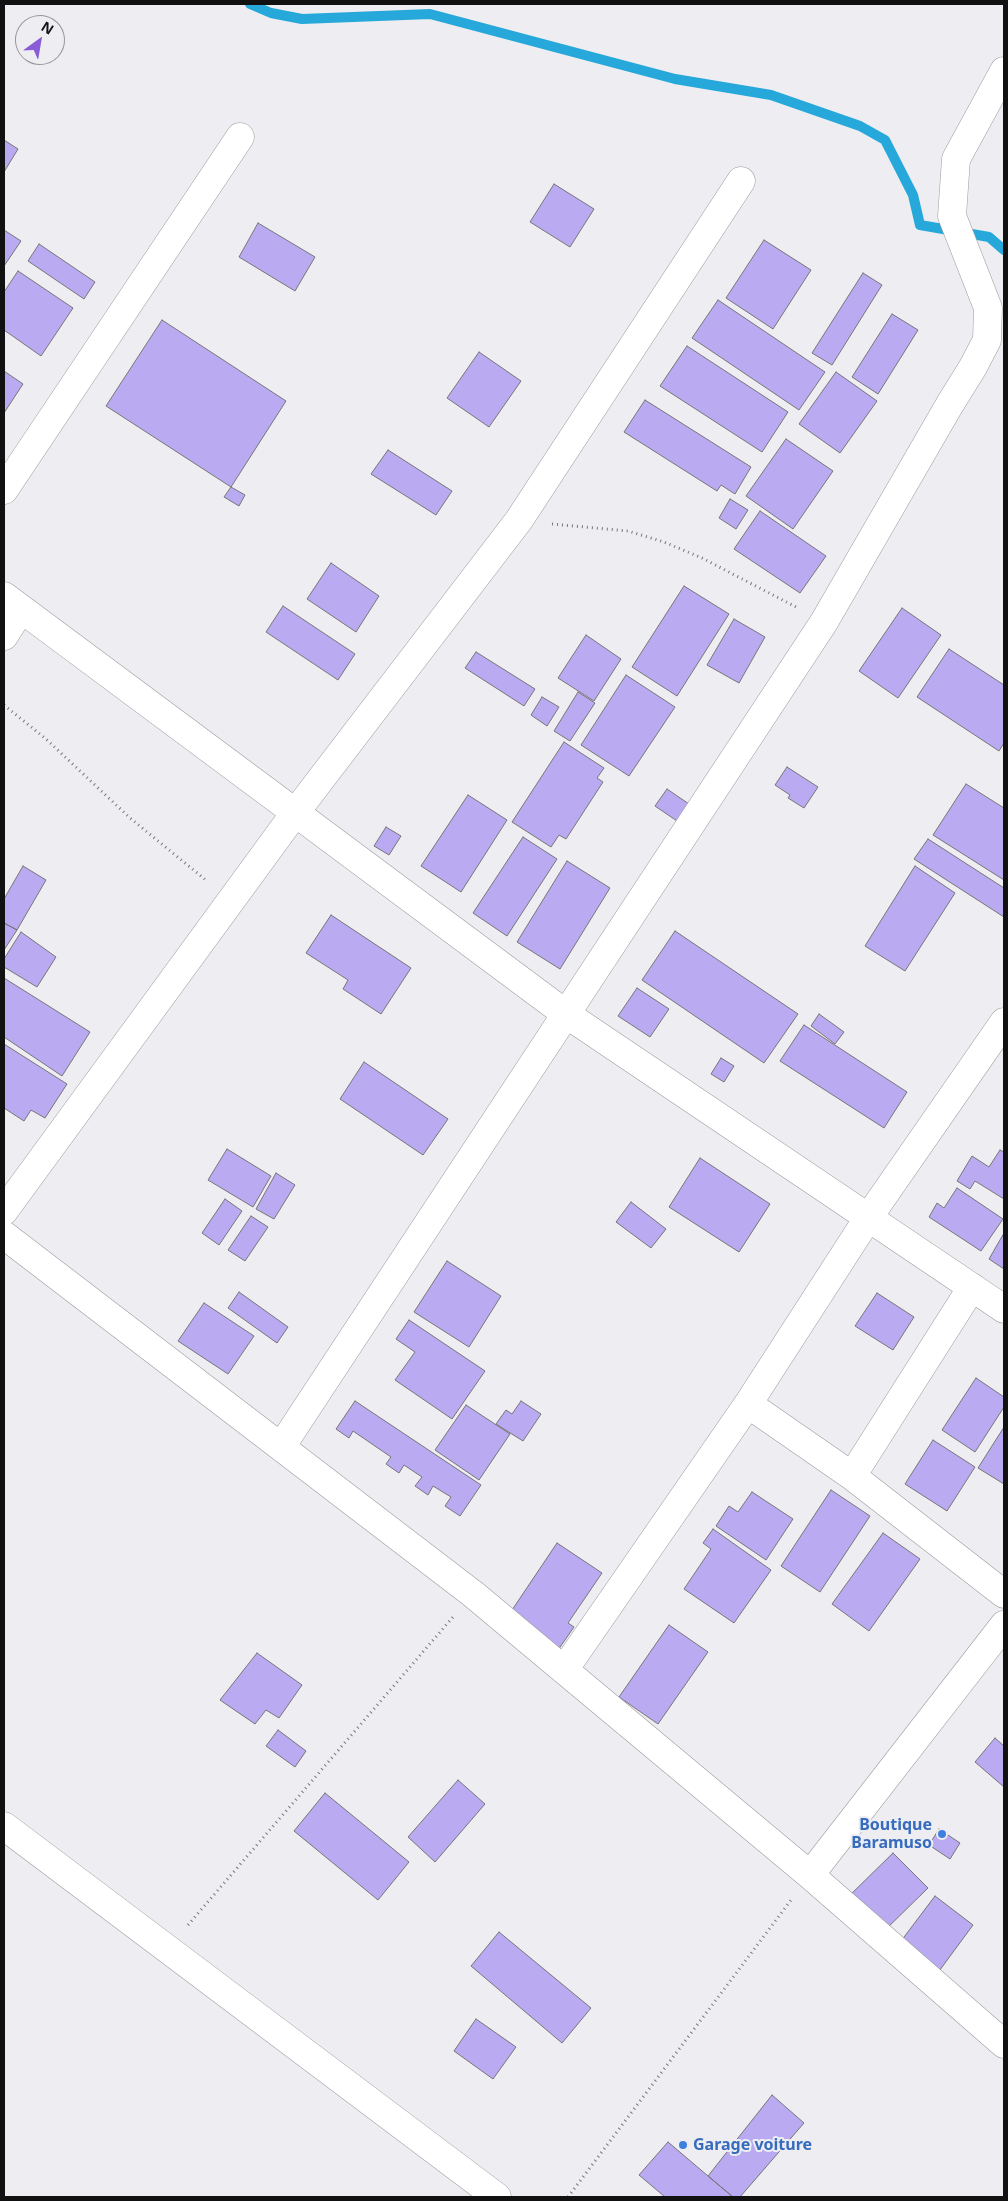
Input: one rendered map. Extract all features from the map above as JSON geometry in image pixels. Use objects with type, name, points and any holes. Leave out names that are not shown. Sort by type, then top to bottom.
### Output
[{"type":"street","points":[[281,1447],[824,622],[973,367],[987,340],[988,308],[952,216],[956,159],[1004,71]]},
{"type":"street","points":[[4,490],[240,137]]},
{"type":"street","points":[[4,1211],[295,812],[519,520],[741,181]]},
{"type":"street","points":[[4,636],[12,602],[566,1014],[1004,1309]]},
{"type":"street","points":[[564,1670],[748,1404],[868,1218],[1004,1022]]},
{"type":"street","points":[[4,1234],[473,1594],[810,1875],[1004,2044]]},
{"type":"street","points":[[852,1476],[972,1287]]},
{"type":"street","points":[[748,1404],[852,1476],[1004,1594]]},
{"type":"street","points":[[810,1875],[1004,1625]]},
{"type":"street","points":[[4,1826],[496,2197]]},
{"type":"path","points":[[519,520],[628,531],[664,542],[702,558],[824,622]]},
{"type":"path","points":[[4,704],[46,739],[130,818],[232,899]]},
{"type":"path","points":[[167,1949],[473,1594]]},
{"type":"path","points":[[568,2197],[810,1875]]},
{"type":"building","points":[[4,140],[18,149],[4,172]]},
{"type":"building","points":[[554,184],[594,209],[570,247],[530,222]]},
{"type":"building","points":[[258,223],[315,257],[295,291],[239,257]]},
{"type":"building","points":[[4,230],[21,241],[4,266]]},
{"type":"building","points":[[764,240],[811,270],[773,329],[726,298]]},
{"type":"building","points":[[39,244],[95,282],[84,299],[28,261]]},
{"type":"building","points":[[18,271],[73,308],[41,356],[4,330],[4,292]]},
{"type":"building","points":[[863,273],[882,285],[832,365],[812,353]]},
{"type":"building","points":[[718,300],[825,372],[799,410],[692,338]]},
{"type":"building","points":[[892,314],[918,330],[878,394],[852,377]]},
{"type":"building","points":[[162,320],[286,401],[231,487],[106,406]]},
{"type":"building","points":[[687,346],[788,412],[762,452],[660,386]]},
{"type":"building","points":[[479,352],[521,381],[489,427],[447,398]]},
{"type":"building","points":[[4,371],[23,384],[4,413]]},
{"type":"building","points":[[836,372],[877,401],[840,453],[799,424]]},
{"type":"building","points":[[645,400],[751,467],[735,494],[721,485],[717,491],[624,432]]},
{"type":"building","points":[[786,439],[833,471],[793,529],[746,496]]},
{"type":"building","points":[[388,450],[452,491],[436,515],[371,474]]},
{"type":"building","points":[[231,487],[245,495],[239,506],[224,497]]},
{"type":"building","points":[[730,499],[748,510],[736,529],[719,518]]},
{"type":"building","points":[[760,511],[826,556],[800,593],[734,549]]},
{"type":"building","points":[[331,563],[379,596],[356,632],[307,599]]},
{"type":"building","points":[[684,586],[729,614],[677,696],[632,667]]},
{"type":"building","points":[[283,606],[355,654],[338,680],[266,632]]},
{"type":"building","points":[[902,608],[941,635],[898,698],[859,671]]},
{"type":"building","points":[[734,619],[765,637],[739,683],[707,665]]},
{"type":"building","points":[[586,635],[621,659],[594,701],[558,678]]},
{"type":"building","points":[[949,649],[1004,685],[1004,743],[999,751],[917,697]]},
{"type":"building","points":[[476,652],[535,689],[524,706],[465,668]]},
{"type":"building","points":[[626,675],[675,707],[629,776],[581,745]]},
{"type":"building","points":[[578,692],[595,703],[570,741],[554,731]]},
{"type":"building","points":[[542,697],[559,707],[547,726],[531,715]]},
{"type":"building","points":[[564,742],[604,768],[597,778],[603,782],[566,839],[559,835],[551,847],[512,822]]},
{"type":"building","points":[[787,767],[818,787],[804,808],[788,798],[790,795],[775,785]]},
{"type":"building","points":[[966,784],[1004,808],[1004,880],[933,835]]},
{"type":"building","points":[[667,789],[689,804],[677,821],[655,806]]},
{"type":"building","points":[[468,795],[507,820],[461,892],[421,866]]},
{"type":"building","points":[[386,827],[401,836],[389,855],[374,846]]},
{"type":"building","points":[[523,837],[557,859],[507,936],[473,913]]},
{"type":"building","points":[[928,839],[1004,888],[1004,917],[914,859]]},
{"type":"building","points":[[567,861],[610,888],[560,969],[517,942]]},
{"type":"building","points":[[23,866],[46,880],[17,930],[4,923],[4,899]]},
{"type":"building","points":[[915,866],[955,893],[905,971],[865,946]]},
{"type":"building","points":[[331,915],[411,968],[381,1014],[343,989],[348,980],[306,953]]},
{"type":"building","points":[[4,923],[17,930],[4,950]]},
{"type":"building","points":[[675,931],[798,1014],[764,1063],[642,980]]},
{"type":"building","points":[[21,932],[56,957],[37,987],[4,967],[4,959]]},
{"type":"building","points":[[4,978],[90,1032],[62,1076],[4,1037]]},
{"type":"building","points":[[637,988],[669,1009],[650,1037],[618,1016]]},
{"type":"building","points":[[819,1014],[844,1032],[835,1044],[811,1026]]},
{"type":"building","points":[[804,1025],[907,1092],[884,1128],[780,1061]]},
{"type":"building","points":[[4,1044],[67,1084],[45,1118],[31,1110],[24,1121],[4,1108]]},
{"type":"building","points":[[721,1058],[734,1066],[724,1082],[711,1074]]},
{"type":"building","points":[[364,1062],[448,1119],[423,1155],[340,1099]]},
{"type":"building","points":[[227,1149],[271,1176],[253,1207],[208,1180]]},
{"type":"building","points":[[1000,1150],[1004,1152],[1004,1199],[975,1181],[970,1189],[957,1181],[972,1156],[989,1167]]},
{"type":"building","points":[[700,1158],[770,1204],[739,1252],[669,1207]]},
{"type":"building","points":[[276,1173],[295,1185],[274,1219],[256,1209]]},
{"type":"building","points":[[957,1188],[1003,1219],[981,1251],[929,1217],[937,1203],[944,1208]]},
{"type":"building","points":[[225,1199],[242,1211],[219,1245],[202,1233]]},
{"type":"building","points":[[631,1202],[666,1229],[651,1248],[616,1222]]},
{"type":"building","points":[[251,1216],[268,1227],[245,1261],[228,1250]]},
{"type":"building","points":[[1004,1233],[1004,1269],[989,1259]]},
{"type":"building","points":[[447,1261],[501,1296],[469,1347],[414,1312]]},
{"type":"building","points":[[239,1292],[288,1327],[277,1343],[228,1308]]},
{"type":"building","points":[[877,1293],[914,1317],[893,1350],[855,1326]]},
{"type":"building","points":[[204,1303],[254,1336],[228,1374],[178,1341]]},
{"type":"building","points":[[409,1320],[485,1371],[452,1419],[395,1380],[415,1352],[396,1339]]},
{"type":"building","points":[[976,1378],[1004,1397],[1004,1407],[975,1452],[942,1430]]},
{"type":"building","points":[[355,1401],[481,1485],[460,1516],[445,1506],[451,1497],[433,1486],[428,1495],[415,1486],[422,1477],[404,1465],[399,1473],[386,1464],[391,1457],[353,1431],[349,1438],[336,1429]]},
{"type":"building","points":[[521,1401],[541,1414],[523,1441],[496,1424],[506,1410],[512,1414]]},
{"type":"building","points":[[466,1405],[510,1434],[479,1480],[435,1450]]},
{"type":"building","points":[[1004,1427],[1004,1484],[978,1468]]},
{"type":"building","points":[[933,1440],[975,1467],[947,1511],[905,1484]]},
{"type":"building","points":[[831,1490],[870,1516],[820,1592],[781,1566]]},
{"type":"building","points":[[752,1492],[793,1519],[766,1560],[716,1526],[729,1506],[738,1512]]},
{"type":"building","points":[[713,1529],[771,1570],[734,1623],[684,1589],[711,1549],[703,1543]]},
{"type":"building","points":[[883,1533],[920,1559],[869,1631],[832,1604]]},
{"type":"building","points":[[557,1543],[602,1573],[568,1623],[574,1627],[558,1650],[508,1616]]},
{"type":"building","points":[[669,1625],[708,1652],[658,1724],[619,1697]]},
{"type":"building","points":[[257,1653],[302,1685],[279,1718],[266,1710],[255,1724],[220,1700]]},
{"type":"building","points":[[278,1730],[306,1751],[295,1767],[266,1746]]},
{"type":"building","points":[[995,1738],[1004,1746],[1004,1787],[975,1762]]},
{"type":"building","points":[[458,1780],[485,1804],[435,1862],[408,1837]]},
{"type":"building","points":[[325,1793],[409,1862],[378,1900],[294,1831]]},
{"type":"building","points":[[939,1829],[960,1843],[950,1859],[929,1845]]},
{"type":"building","points":[[893,1853],[928,1888],[880,1935],[845,1900]]},
{"type":"building","points":[[935,1896],[973,1925],[934,1978],[895,1949]]},
{"type":"building","points":[[499,1932],[591,2008],[562,2043],[471,1966]]},
{"type":"building","points":[[476,2019],[516,2047],[493,2079],[454,2051]]},
{"type":"building","points":[[772,2095],[804,2123],[740,2197],[733,2197],[708,2176]]},
{"type":"building","points":[[668,2142],[733,2197],[665,2197],[639,2175]]},
{"type":"waterway","points":[[250,4],[271,13],[302,19],[430,14],[675,79],[771,95],[860,126],[885,140],[913,195],[920,225],[989,237],[1004,250]]},
{"type":"place","name":"Boutique Baramuso","points":[[942,1834]]},
{"type":"place","name":"Garage voiture","points":[[683,2145]]}]
